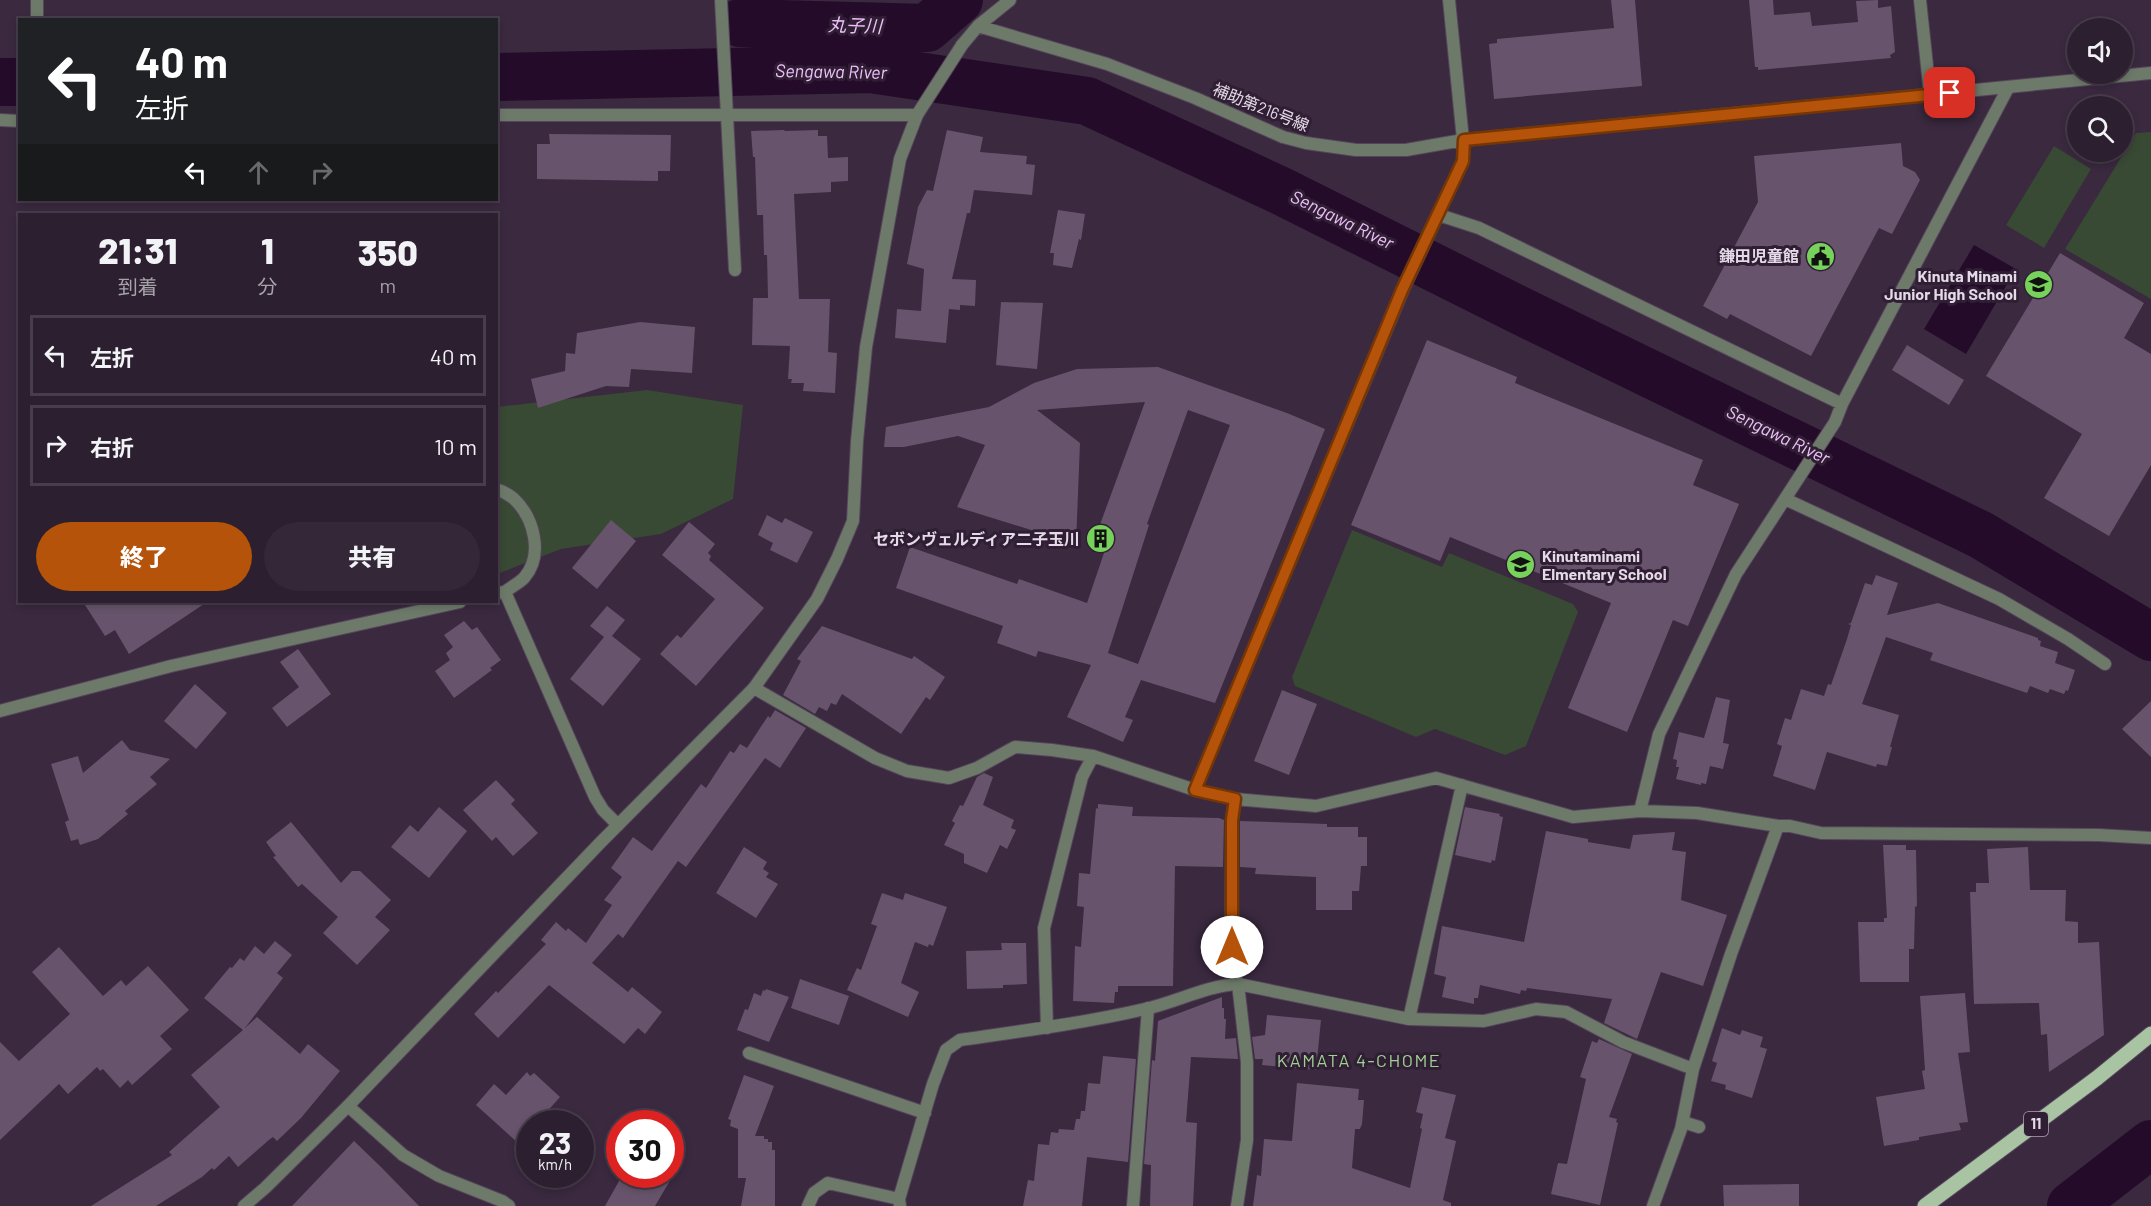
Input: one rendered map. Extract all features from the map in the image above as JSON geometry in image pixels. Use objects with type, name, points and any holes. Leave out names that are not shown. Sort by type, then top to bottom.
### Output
[{"type":"main road","name":"11","points":[[1925,1206],[2097,1078],[2149,1036]]},
{"type":"street","points":[[37,0],[37,18]]},
{"type":"street","points":[[722,0],[735,270]]},
{"type":"street","points":[[244,1206],[348,1106],[618,825],[754,688],[817,599],[853,520],[857,441],[866,346],[900,159],[917,115],[962,45],[978,26],[1010,0]]},
{"type":"street","points":[[1195,790],[1402,290],[1463,161],[1464,140],[1449,0]]},
{"type":"street","points":[[1920,0],[1930,94]]},
{"type":"street","name":"補助第216号線","points":[[978,26],[1107,64],[1195,98],[1283,137],[1306,143],[1356,150],[1406,150],[1464,140],[2151,73]]},
{"type":"street","points":[[1640,811],[1659,734],[1736,574],[1835,422],[1842,404],[2008,88]]},
{"type":"street","points":[[498,116],[917,115]]},
{"type":"street","points":[[0,120],[18,121]]},
{"type":"street","points":[[1438,215],[1479,228],[1842,404]]},
{"type":"street","points":[[498,490],[512,496],[524,511],[533,532],[535,555],[524,577],[501,592],[595,796],[603,810],[618,825]]},
{"type":"street","points":[[1785,499],[1999,599],[2068,639],[2105,664]]},
{"type":"street","points":[[0,711],[171,666],[455,603]]},
{"type":"street","points":[[754,688],[875,758],[907,771],[950,778],[977,768],[1015,747],[1093,756],[1195,790],[1235,799],[1316,806],[1436,778],[1573,818],[1640,811],[1697,813],[1790,826],[1821,833],[2098,835],[2151,838]]},
{"type":"street","points":[[1047,1028],[1044,928],[1082,777],[1093,756]]},
{"type":"street","points":[[1409,1019],[1462,785]]},
{"type":"street","points":[[1235,799],[1232,820],[1232,968],[1238,984],[1247,1062],[1247,1140],[1237,1206]]},
{"type":"street","points":[[1653,1206],[1683,1122],[1693,1069],[1731,954],[1778,826]]},
{"type":"street","points":[[808,1206],[814,1193],[828,1183],[899,1203],[946,1050],[960,1040],[1047,1028],[1148,1008],[1221,985],[1238,984],[1409,1019],[1484,1021],[1536,1009],[1566,1012],[1623,1042],[1693,1069]]},
{"type":"street","points":[[1134,1206],[1148,1008]]},
{"type":"street","points":[[749,1053],[925,1113]]},
{"type":"street","points":[[348,1106],[404,1155],[439,1176],[502,1201],[509,1206]]},
{"type":"street","points":[[1683,1122],[1699,1127]]},
{"type":"green space","points":[[2151,132],[2151,299],[2065,249],[2118,162],[2133,162],[2133,138],[2136,133]]},
{"type":"green space","points":[[2054,146],[2067,154],[2067,162],[2080,162],[2091,169],[2044,248],[2006,225]]},
{"type":"green space","points":[[647,390],[743,405],[733,499],[661,534],[561,549],[498,574],[498,407]]},
{"type":"green space","points":[[1352,530],[1442,567],[1449,553],[1573,604],[1578,612],[1526,746],[1505,755],[1435,729],[1416,737],[1295,686],[1292,677]]},
{"type":"shaded area","points":[[1974,245],[2016,269],[1966,354],[1924,329]]},
{"type":"building","points":[[1611,0],[1635,0],[1642,86],[1494,99],[1489,44],[1497,43],[1497,39],[1614,28]]},
{"type":"building","points":[[1749,0],[1773,0],[1774,15],[1810,12],[1812,26],[1858,22],[1856,1],[1878,0],[1878,8],[1891,6],[1895,52],[1890,55],[1891,58],[1758,70],[1758,67],[1755,67]]},
{"type":"building","points":[[818,130],[818,136],[827,136],[828,158],[848,157],[848,181],[831,182],[831,192],[794,194],[799,299],[830,299],[828,352],[837,353],[835,393],[803,391],[804,383],[791,383],[792,379],[788,379],[790,346],[752,345],[753,298],[768,298],[763,215],[757,215],[755,157],[753,157],[751,131]]},
{"type":"building","points":[[947,130],[983,137],[980,152],[1027,156],[1026,164],[1035,165],[1032,195],[974,190],[952,279],[976,280],[975,306],[960,305],[960,310],[949,309],[946,343],[895,338],[897,309],[921,311],[924,269],[907,264],[918,207],[927,190],[933,191]]},
{"type":"building","points":[[549,134],[671,135],[670,171],[658,171],[658,181],[537,179],[537,144],[550,144]]},
{"type":"building","points":[[1901,143],[1903,166],[1915,172],[1920,180],[1892,234],[1879,228],[1811,356],[1730,314],[1727,319],[1703,306],[1758,202],[1754,156]]},
{"type":"building","points":[[1058,210],[1085,214],[1081,240],[1079,239],[1072,268],[1053,265],[1054,253],[1050,253]]},
{"type":"building","points":[[2060,253],[2144,303],[2124,338],[2151,354],[2151,465],[2109,536],[2044,498],[2082,434],[1986,376]]},
{"type":"building","points":[[1001,302],[1043,303],[1037,369],[996,365]]},
{"type":"building","points":[[640,322],[695,327],[692,373],[631,369],[629,387],[606,386],[538,408],[531,379],[565,371],[566,353],[575,354],[577,333]]},
{"type":"building","points":[[1427,340],[1517,377],[1515,383],[1703,460],[1693,485],[1739,504],[1688,626],[1673,620],[1627,732],[1568,708],[1611,603],[1450,537],[1440,561],[1351,525]]},
{"type":"building","points":[[1907,345],[1964,380],[1949,405],[1892,370]]},
{"type":"building","name":"セボンヴェルディア二子玉川","points":[[1158,367],[1325,429],[1215,703],[1141,680],[1125,717],[1133,720],[1123,742],[1067,717],[1091,665],[1038,651],[1036,657],[997,643],[1003,626],[896,588],[910,547],[1017,584],[1019,579],[1087,603],[1104,553],[1091,549],[1145,402],[1037,410],[1080,443],[1076,544],[957,507],[985,445],[958,436],[904,447],[884,447],[886,427],[989,407],[1034,383],[1077,369]],"holes":[[[1188,410],[1230,425],[1138,664],[1108,653],[1149,525],[1147,524]]]},
{"type":"building","points":[[767,515],[782,523],[785,518],[813,532],[797,563],[770,550],[773,543],[758,535]]},
{"type":"building","points":[[611,520],[636,541],[597,589],[572,568]]},
{"type":"building","points":[[689,522],[715,544],[708,553],[711,556],[709,560],[764,608],[696,686],[660,654],[677,635],[681,638],[715,599],[662,555]]},
{"type":"building","points":[[1876,575],[1898,583],[1887,615],[1938,603],[2038,638],[2041,641],[2040,646],[2058,652],[2055,663],[2075,670],[2068,691],[2066,690],[2064,694],[2050,689],[2048,693],[2030,686],[2027,693],[1930,660],[1933,653],[1886,637],[1862,704],[1899,715],[1887,766],[1877,764],[1876,767],[1827,752],[1815,790],[1773,776],[1782,746],[1777,744],[1785,718],[1791,720],[1801,689],[1824,696],[1828,684],[1831,685],[1851,625],[1848,624],[1851,623],[1865,583],[1872,585]]},
{"type":"building","points":[[84,603],[206,603],[129,654],[115,630],[105,636]]},
{"type":"building","points":[[607,606],[625,620],[612,636],[641,659],[603,706],[570,679],[604,637],[590,626]]},
{"type":"building","points":[[464,621],[472,630],[477,627],[501,660],[490,668],[492,670],[454,698],[435,671],[450,660],[446,653],[453,647],[444,635]]},
{"type":"building","points":[[822,626],[912,659],[914,656],[945,677],[930,700],[926,697],[901,734],[842,694],[836,705],[831,703],[827,711],[819,707],[815,714],[783,695],[801,661],[797,659]]},
{"type":"building","points":[[298,649],[331,694],[287,727],[272,708],[299,687],[280,662]]},
{"type":"building","points":[[195,684],[227,713],[196,749],[164,721]]},
{"type":"building","points":[[1282,690],[1317,704],[1289,775],[1254,761]]},
{"type":"building","points":[[1716,697],[1730,700],[1723,743],[1729,744],[1723,769],[1710,766],[1706,784],[1701,783],[1701,785],[1676,779],[1679,767],[1676,767],[1677,760],[1673,759],[1679,732],[1704,738]]},
{"type":"building","points":[[2151,701],[2151,757],[2122,729]]},
{"type":"building","points":[[775,710],[806,728],[780,768],[765,758],[686,867],[678,861],[623,938],[618,934],[592,963],[628,992],[632,987],[662,1012],[645,1034],[638,1028],[624,1044],[549,985],[498,1038],[474,1014],[546,944],[541,940],[556,922],[566,931],[568,928],[586,943],[612,905],[604,900],[622,877],[611,868],[633,837],[652,851],[701,784],[706,788],[730,751],[734,753],[740,744],[747,748],[768,716],[770,718]]},
{"type":"building","points":[[122,740],[130,750],[170,759],[150,777],[157,784],[125,811],[128,814],[98,839],[80,845],[78,839],[71,841],[65,822],[69,820],[51,764],[78,756],[83,773]]},
{"type":"building","points":[[984,773],[993,777],[983,805],[1014,820],[1011,828],[1016,830],[1007,849],[1000,845],[987,873],[964,863],[964,854],[944,845],[955,823],[952,821],[960,805],[963,806],[977,777]]},
{"type":"building","points":[[496,780],[515,800],[511,804],[538,833],[513,856],[496,837],[492,841],[463,810]]},
{"type":"building","points":[[1098,804],[1133,807],[1132,816],[1224,820],[1223,867],[1175,866],[1173,986],[1118,986],[1114,1003],[1073,1001],[1075,946],[1081,947],[1084,907],[1077,906],[1079,873],[1090,874]]},
{"type":"building","points":[[439,807],[467,831],[429,878],[391,847],[410,825],[418,832]]},
{"type":"building","points":[[1465,807],[1500,814],[1499,816],[1503,817],[1495,861],[1492,860],[1491,863],[1455,855]]},
{"type":"building","points":[[1240,821],[1358,827],[1358,837],[1367,837],[1367,866],[1361,866],[1359,891],[1352,891],[1352,910],[1316,910],[1316,877],[1255,874],[1256,868],[1240,867]]},
{"type":"building","points":[[291,822],[341,883],[352,871],[360,871],[391,900],[375,917],[390,930],[357,965],[323,933],[338,917],[302,884],[298,887],[273,857],[276,856],[266,842]]},
{"type":"building","points":[[1546,831],[1588,839],[1588,842],[1630,849],[1633,835],[1675,832],[1672,850],[1686,852],[1681,900],[1727,915],[1703,986],[1661,972],[1637,1039],[1604,1023],[1612,999],[1527,988],[1526,991],[1521,990],[1520,994],[1480,985],[1478,998],[1474,998],[1474,1004],[1442,997],[1446,977],[1434,974],[1442,926],[1524,942]]},
{"type":"building","points":[[1883,845],[1906,845],[1906,850],[1916,850],[1917,906],[1915,907],[1914,949],[1909,949],[1909,982],[1860,982],[1858,922],[1884,922],[1884,918],[1887,918]]},
{"type":"building","points":[[744,847],[767,862],[763,869],[769,873],[766,877],[778,884],[756,918],[716,893]]},
{"type":"building","points":[[2028,847],[2030,890],[2066,890],[2065,921],[2078,922],[2078,943],[2099,942],[2104,1035],[2049,1072],[2047,1034],[2041,1035],[2039,1003],[1974,1004],[1970,892],[1976,892],[1976,883],[1989,883],[1987,849]]},
{"type":"building","points":[[882,893],[903,900],[905,893],[947,907],[933,946],[929,944],[928,947],[915,942],[901,983],[919,992],[908,1017],[847,990],[857,968],[861,970],[877,926],[871,924]]},
{"type":"building","points":[[275,941],[292,955],[277,973],[283,978],[245,1028],[257,1017],[300,1054],[308,1044],[340,1071],[301,1118],[277,1141],[273,1137],[238,1167],[229,1156],[214,1170],[212,1168],[202,1177],[156,1206],[91,1206],[172,1155],[169,1152],[220,1107],[191,1075],[243,1030],[204,998],[240,958],[244,961],[255,946],[264,954]]},
{"type":"building","points":[[1001,943],[1026,943],[1027,984],[1003,985],[1003,988],[967,989],[966,951],[1002,950]]},
{"type":"building","points":[[59,947],[103,996],[121,980],[126,986],[148,966],[189,1010],[160,1036],[172,1049],[132,1085],[128,1080],[120,1088],[103,1069],[100,1071],[97,1067],[68,1094],[59,1084],[0,1140],[0,1042],[19,1061],[70,1014],[32,972]]},
{"type":"building","points":[[800,979],[849,996],[839,1025],[791,1008]]},
{"type":"building","points":[[763,990],[789,997],[769,1042],[737,1030],[754,993],[761,996]]},
{"type":"building","points":[[1965,993],[1970,1052],[1958,1053],[1968,1122],[1959,1123],[1961,1130],[1884,1146],[1876,1097],[1925,1089],[1922,1071],[1925,1070],[1920,996]]},
{"type":"building","points":[[1222,997],[1224,1019],[1226,1019],[1225,1039],[1236,1038],[1238,1059],[1191,1057],[1186,1122],[1197,1123],[1193,1206],[1150,1206],[1151,1165],[1144,1164],[1152,1060],[1155,1061],[1158,1021]]},
{"type":"building","points":[[1267,1015],[1321,1020],[1316,1070],[1262,1065],[1263,1059],[1255,1059],[1252,1037],[1265,1035]]},
{"type":"building","points":[[1722,1028],[1740,1035],[1742,1030],[1763,1037],[1760,1047],[1767,1049],[1752,1098],[1725,1089],[1726,1085],[1711,1081],[1717,1063],[1712,1061]]},
{"type":"building","points":[[1599,1039],[1632,1054],[1609,1117],[1617,1119],[1618,1123],[1600,1205],[1551,1194],[1558,1163],[1567,1164],[1586,1079],[1580,1077],[1592,1041],[1597,1043]]},
{"type":"building","points":[[1103,1056],[1136,1059],[1128,1162],[1087,1157],[1082,1206],[1023,1206],[1028,1180],[1034,1181],[1038,1144],[1049,1145],[1051,1132],[1058,1133],[1059,1129],[1074,1130],[1076,1119],[1080,1119],[1081,1111],[1085,1111],[1088,1083],[1100,1084]]},
{"type":"building","points":[[527,1072],[530,1076],[534,1073],[560,1097],[548,1110],[516,1110],[516,1141],[476,1105],[494,1084],[506,1095]]},
{"type":"building","points":[[744,1075],[774,1086],[755,1136],[764,1136],[768,1142],[772,1142],[772,1150],[775,1150],[775,1206],[741,1206],[746,1178],[738,1178],[738,1129],[730,1126],[731,1120],[728,1119]]},
{"type":"building","points":[[1297,1083],[1359,1089],[1358,1100],[1364,1100],[1362,1124],[1360,1129],[1355,1129],[1352,1168],[1410,1188],[1422,1129],[1420,1128],[1423,1114],[1416,1112],[1422,1087],[1456,1095],[1445,1138],[1456,1141],[1443,1200],[1451,1203],[1451,1206],[1253,1206],[1257,1175],[1261,1176],[1264,1139],[1292,1141]]},
{"type":"building","points":[[354,1141],[381,1167],[419,1206],[292,1206]]},
{"type":"building","points":[[1799,1184],[1799,1206],[1724,1206],[1723,1185]]},
{"type":"building","points":[[615,1188],[666,1188],[655,1206],[605,1206]]},
{"type":"waterway","name":"丸子川","points":[[740,23],[927,28],[959,0]]},
{"type":"waterway","name":"Sengawa River","points":[[498,77],[870,69],[1087,101],[1279,190],[1525,313],[1981,535],[2151,637]]},
{"type":"waterway","name":"Sengawa River","points":[[0,82],[18,82]]},
{"type":"waterway","points":[[2071,1206],[2151,1144]]},
{"type":"place","name":"鎌田児童館","points":[[1820,256]]},
{"type":"place","name":"Kinuta Minami Junior High School","points":[[2038,285]]},
{"type":"place","name":"セボンヴェルディア二子玉川","points":[[1101,539]]},
{"type":"place","name":"Kinutaminami Elmentary School","points":[[1521,565]]},
{"type":"district","name":"KAMATA 4-CHOME","points":[[1359,1061]]},
{"type":"route","points":[[1232,947],[1232,820],[1235,799],[1195,790],[1402,290],[1463,161],[1464,140],[1950,93]]}]
